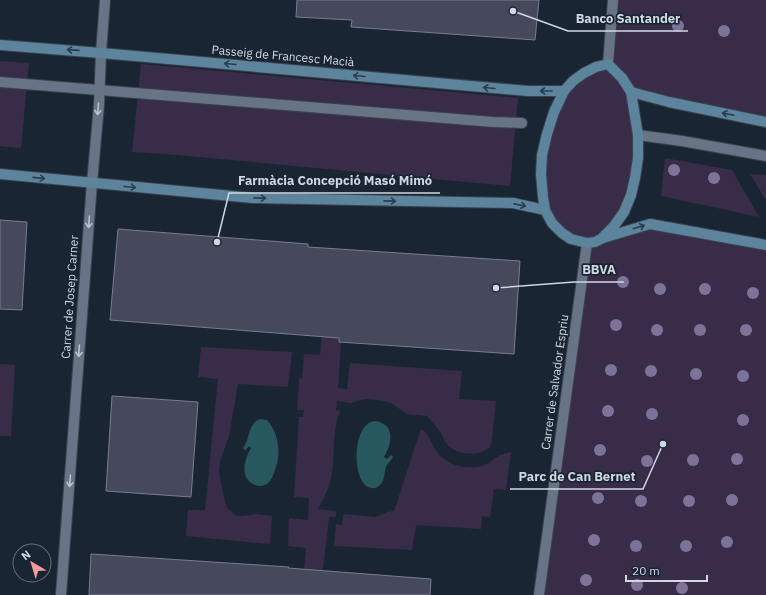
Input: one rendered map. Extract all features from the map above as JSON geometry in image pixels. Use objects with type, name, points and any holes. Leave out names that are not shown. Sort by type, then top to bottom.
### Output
[{"type":"street","name":"Carrer de Josep Carner","points":[[61,595],[100,90],[105,0]]},
{"type":"street","points":[[601,239],[614,226],[624,212],[631,195],[638,158],[638,135],[631,92],[622,78],[608,64],[613,0]]},
{"type":"street","name":"Passeig de Francesc Macià","points":[[0,45],[528,91],[564,91]]},
{"type":"street","points":[[608,64],[584,72],[573,81],[564,91],[554,112],[542,154],[541,174],[545,210],[552,223],[562,233],[571,238],[587,243],[595,242],[650,224],[766,244]]},
{"type":"street","points":[[0,82],[493,122],[522,123]]},
{"type":"street","points":[[631,92],[669,102],[766,122]]},
{"type":"street","points":[[638,135],[682,141],[766,156]]},
{"type":"street","points":[[0,174],[253,198],[513,204],[545,210]]},
{"type":"street","name":"Carrer de Salvador Espriu","points":[[538,595],[587,243]]},
{"type":"shaded area","points":[[613,0],[766,0],[766,122],[631,92],[638,135],[631,195],[602,238],[650,224],[766,244],[766,595],[539,595],[587,243],[552,223],[541,174],[564,91],[608,64]]},
{"type":"shaded area","points":[[0,61],[29,63],[21,148],[0,146]]},
{"type":"shaded area","points":[[141,64],[518,98],[510,186],[132,152]]},
{"type":"shaded area","points":[[665,158],[732,170],[759,217],[661,196]]},
{"type":"shaded area","points":[[750,174],[766,175],[766,200]]},
{"type":"shaded area","points":[[325,294],[344,296],[338,388],[347,389],[350,363],[462,371],[459,399],[496,401],[490,447],[479,453],[470,454],[462,453],[450,447],[427,416],[407,414],[391,403],[378,400],[365,399],[351,403],[337,401],[336,410],[340,411],[337,419],[335,434],[332,474],[328,488],[318,509],[336,511],[336,517],[329,517],[320,595],[302,595],[306,548],[288,546],[289,518],[308,520],[309,498],[294,497],[299,417],[303,417],[304,410],[297,410],[299,379],[302,378],[304,354],[320,355]]},
{"type":"shaded area","points":[[201,347],[292,352],[288,387],[238,384],[229,436],[220,461],[219,471],[227,508],[237,516],[256,514],[272,516],[270,544],[186,536],[188,510],[205,510],[218,379],[198,377]]},
{"type":"shaded area","points":[[0,364],[15,365],[11,436],[0,436]]},
{"type":"shaded area","points":[[260,419],[267,420],[273,428],[277,438],[278,453],[272,479],[263,486],[257,486],[246,477],[244,467],[251,448],[249,446],[245,451],[243,448],[253,424]]},
{"type":"shaded area","points":[[375,421],[382,423],[389,430],[390,441],[384,457],[387,459],[391,455],[393,457],[385,469],[382,483],[373,488],[365,485],[360,477],[357,466],[357,454],[361,432],[367,424]]},
{"type":"shaded area","points":[[421,429],[428,435],[436,451],[441,456],[452,464],[459,466],[480,466],[488,463],[500,455],[511,452],[506,490],[494,489],[490,517],[482,516],[481,529],[416,525],[412,550],[334,546],[336,524],[342,525],[343,514],[376,517],[387,512],[394,511]]},
{"type":"building","points":[[297,0],[539,0],[535,40],[351,27],[352,20],[296,17]]},
{"type":"building","points":[[0,220],[27,222],[22,310],[0,309]]},
{"type":"building","points":[[118,229],[308,244],[308,247],[520,261],[514,354],[339,342],[339,338],[110,320]]},
{"type":"building","points":[[112,396],[198,402],[191,497],[106,491]]},
{"type":"building","points":[[91,554],[289,567],[288,568],[431,579],[430,595],[89,595]]},
{"type":"place","name":"Banco Santander","points":[[513,11]]},
{"type":"place","name":"Farmàcia Concepció Masó Mimó","points":[[217,242]]},
{"type":"place","name":"BBVA","points":[[496,288]]},
{"type":"place","name":"Parc de Can Bernet","points":[[663,444]]}]
